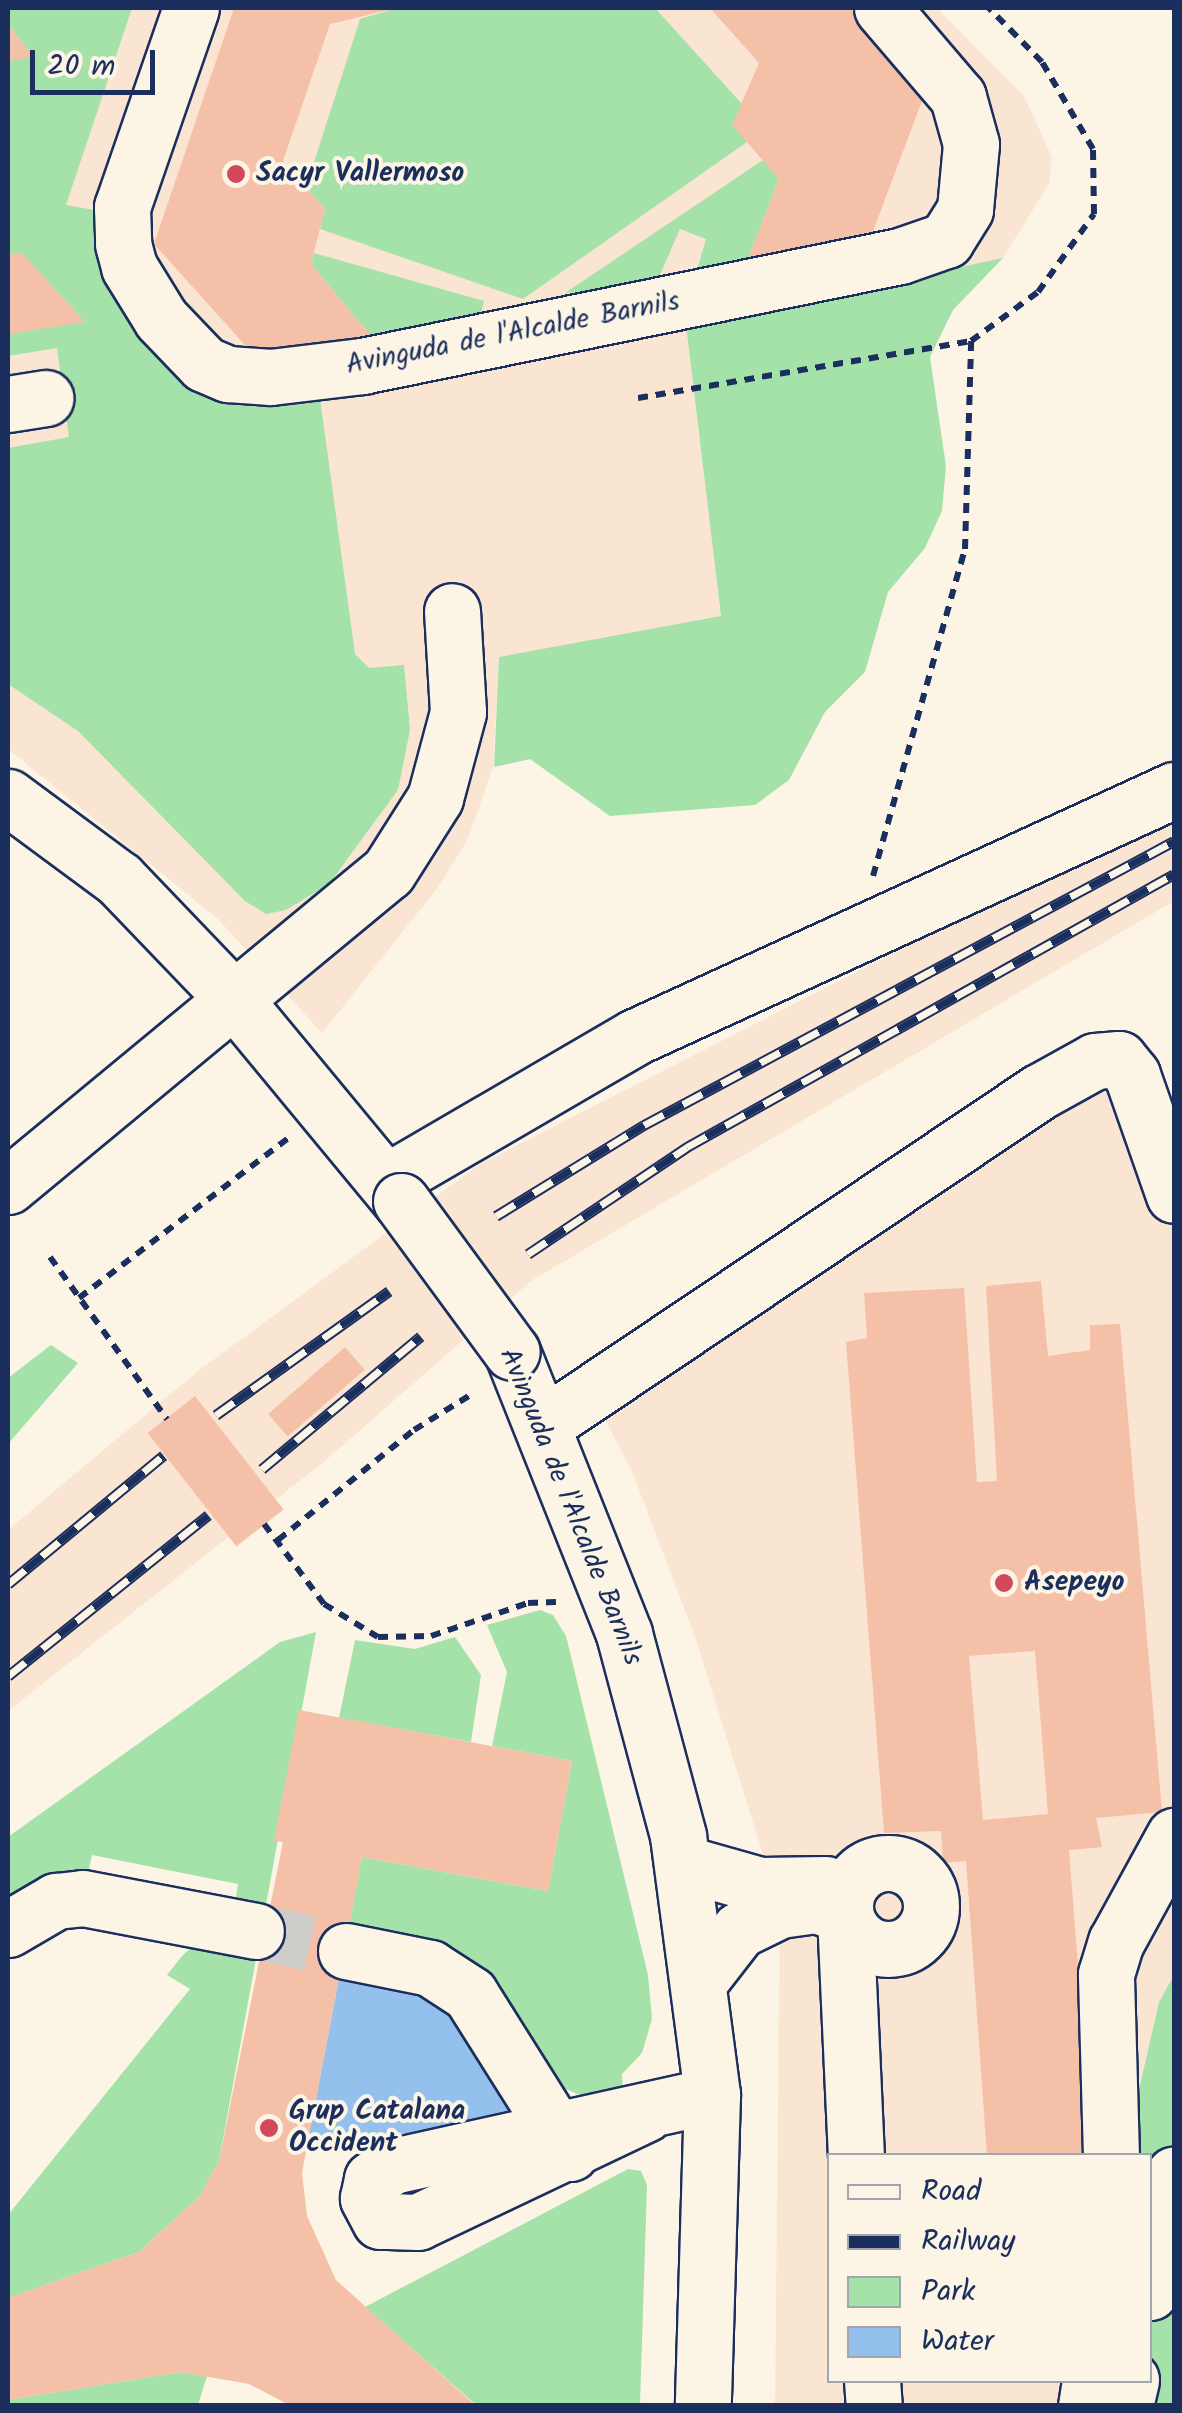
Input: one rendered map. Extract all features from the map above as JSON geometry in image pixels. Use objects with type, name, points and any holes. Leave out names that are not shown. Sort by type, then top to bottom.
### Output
[{"type":"street","name":"Avinguda de l'Alcalde Barnils","points":[[191,8],[122,206],[123,244],[129,267],[161,320],[204,364],[228,374],[271,377],[362,366],[900,256],[946,240],[965,210],[972,144],[958,97],[882,8]]},
{"type":"street","points":[[8,1186],[388,872],[435,798],[458,712],[452,611]]},
{"type":"street","points":[[394,1192],[635,1038],[1174,790]]},
{"type":"street","name":"Avinguda de l'Alcalde Barnils","points":[[8,797],[119,880],[234,998],[394,1192],[512,1352],[544,1424],[643,1692],[682,1863],[712,2095],[703,2406]]},
{"type":"street","points":[[544,1424],[1038,1092],[1095,1061],[1119,1059],[1132,1074],[1174,1195]]},
{"type":"street","points":[[1110,2153],[1106,1974],[1116,1942],[1174,1836]]},
{"type":"street","points":[[682,1863],[760,1885],[834,1883],[852,1895]]},
{"type":"street","points":[[700,1979],[739,1930],[780,1910],[852,1895]]},
{"type":"street","points":[[852,1895],[856,2153]]},
{"type":"street","points":[[8,1929],[56,1901],[82,1898],[256,1931]]},
{"type":"street","points":[[346,1952],[450,1977],[492,2024],[564,2142],[712,2095]]},
{"type":"street","points":[[1152,2282],[1174,2174]]},
{"type":"path","points":[[857,936],[965,549],[971,340]]},
{"type":"path","points":[[79,1298],[296,1131]]},
{"type":"path","points":[[50,1258],[167,1418]]},
{"type":"path","points":[[278,1540],[414,1430],[472,1394]]},
{"type":"path","points":[[264,1524],[324,1604],[378,1637],[410,1640],[538,1600],[556,1602]]},
{"type":"shaded area","points":[[8,8],[937,8],[1024,96],[1052,157],[1049,184],[1003,258],[686,325],[721,617],[499,657],[493,767],[468,839],[439,886],[322,1033],[218,919],[8,749]]},
{"type":"shaded area","points":[[1174,810],[1174,901],[531,1281],[326,1460],[8,1711],[8,1530],[198,1371],[480,1164]]},
{"type":"shaded area","points":[[1095,1061],[1174,1195],[1174,1975],[1159,2002],[1137,2098],[1140,2153],[827,2153],[827,2383],[1104,2383],[1099,2405],[775,2405],[780,1909],[695,1637],[633,1474],[593,1396]]},
{"type":"green space","points":[[8,8],[132,8],[66,205],[100,211],[118,292],[151,350],[201,389],[319,391],[355,654],[369,668],[404,665],[410,730],[398,790],[329,884],[286,910],[266,914],[245,901],[78,731],[8,684],[8,448],[69,437],[57,348],[8,356],[8,334],[84,321],[22,254],[8,255],[8,61],[33,56],[8,25]]},
{"type":"green space","points":[[397,8],[655,8],[742,104],[747,142],[523,299],[320,229],[325,209],[306,187],[360,19]]},
{"type":"green space","points":[[763,160],[779,179],[748,259],[696,274],[706,239],[680,229],[659,277],[642,286],[565,293]]},
{"type":"green space","points":[[314,253],[484,301],[478,326],[370,335],[311,264]]},
{"type":"green space","points":[[1003,258],[953,310],[930,357],[946,466],[942,511],[925,548],[888,592],[865,672],[825,712],[789,780],[755,805],[610,816],[530,759],[494,767],[499,657],[721,616],[686,325]]},
{"type":"green space","points":[[51,1345],[78,1363],[8,1444],[8,1378]]},
{"type":"green space","points":[[540,1610],[553,1615],[566,1636],[648,1975],[652,2019],[642,2053],[622,2074],[623,2092],[585,2097],[561,2087],[492,1985],[348,1930],[362,1857],[548,1891],[572,1761],[492,1746],[507,1672],[487,1625]]},
{"type":"green space","points":[[316,1632],[219,2161],[200,2196],[139,2252],[8,2298],[8,2215],[190,1989],[167,1975],[182,1956],[196,1943],[229,1942],[238,1884],[92,1855],[86,1882],[34,1883],[8,1894],[8,1837],[280,1642]]},
{"type":"green space","points":[[455,1637],[481,1675],[471,1742],[339,1718],[355,1640],[415,1649]]},
{"type":"green space","points":[[1174,1975],[1174,2405],[1099,2406],[1144,2383],[1152,2383],[1152,2153],[1140,2153],[1137,2098],[1159,2002]]},
{"type":"green space","points":[[628,2169],[641,2171],[647,2185],[640,2405],[476,2405],[365,2307]]},
{"type":"green space","points":[[180,2372],[207,2376],[198,2405],[8,2406],[8,2400]]},
{"type":"water","points":[[340,1973],[433,1992],[458,2012],[512,2104],[506,2115],[306,2151]]},
{"type":"building","name":"Sacyr Vallermoso","points":[[234,8],[397,8],[330,24],[283,161],[325,209],[311,264],[370,335],[253,354],[154,244]]},
{"type":"building","points":[[710,8],[850,8],[925,93],[872,234],[748,259],[779,179],[732,125],[759,63]]},
{"type":"building","points":[[8,25],[34,57],[8,61]]},
{"type":"building","points":[[22,253],[85,322],[8,334],[8,255]]},
{"type":"building","name":"Asepeyo","points":[[1041,1281],[1048,1356],[1090,1350],[1090,1325],[1120,1324],[1162,1812],[1096,1818],[1102,1847],[1069,1850],[1093,2153],[987,2153],[966,1861],[943,1863],[941,1831],[884,1833],[846,1342],[867,1338],[864,1293],[964,1288],[977,1482],[997,1481],[986,1286]],"holes":[[[1035,1651],[1048,1814],[983,1820],[969,1656]]]},
{"type":"building","points":[[345,1347],[365,1370],[288,1437],[268,1414]]},
{"type":"building","points":[[195,1396],[284,1509],[236,1546],[148,1433]]},
{"type":"building","points":[[299,1710],[572,1761],[548,1891],[362,1857],[302,2173],[307,2216],[336,2280],[476,2406],[291,2406],[249,2384],[180,2372],[8,2400],[8,2298],[139,2252],[200,2196],[219,2161],[283,1842],[274,1841]]},
{"type":"tunnel","points":[[256,1931],[346,1951]]},
{"type":"railway","points":[[496,1216],[644,1125],[1174,841]]},
{"type":"railway","points":[[528,1254],[687,1147],[1174,874]]},
{"type":"railway","points":[[216,1415],[389,1291]]},
{"type":"railway","points":[[262,1469],[421,1336]]},
{"type":"railway","points":[[8,1584],[164,1455]]},
{"type":"railway","points":[[8,1676],[208,1515]]},
{"type":"place","name":"Sacyr Vallermoso","points":[[236,174]]},
{"type":"place","name":"Asepeyo","points":[[1004,1583]]},
{"type":"place","name":"Grup Catalana Occident","points":[[269,2128]]}]
